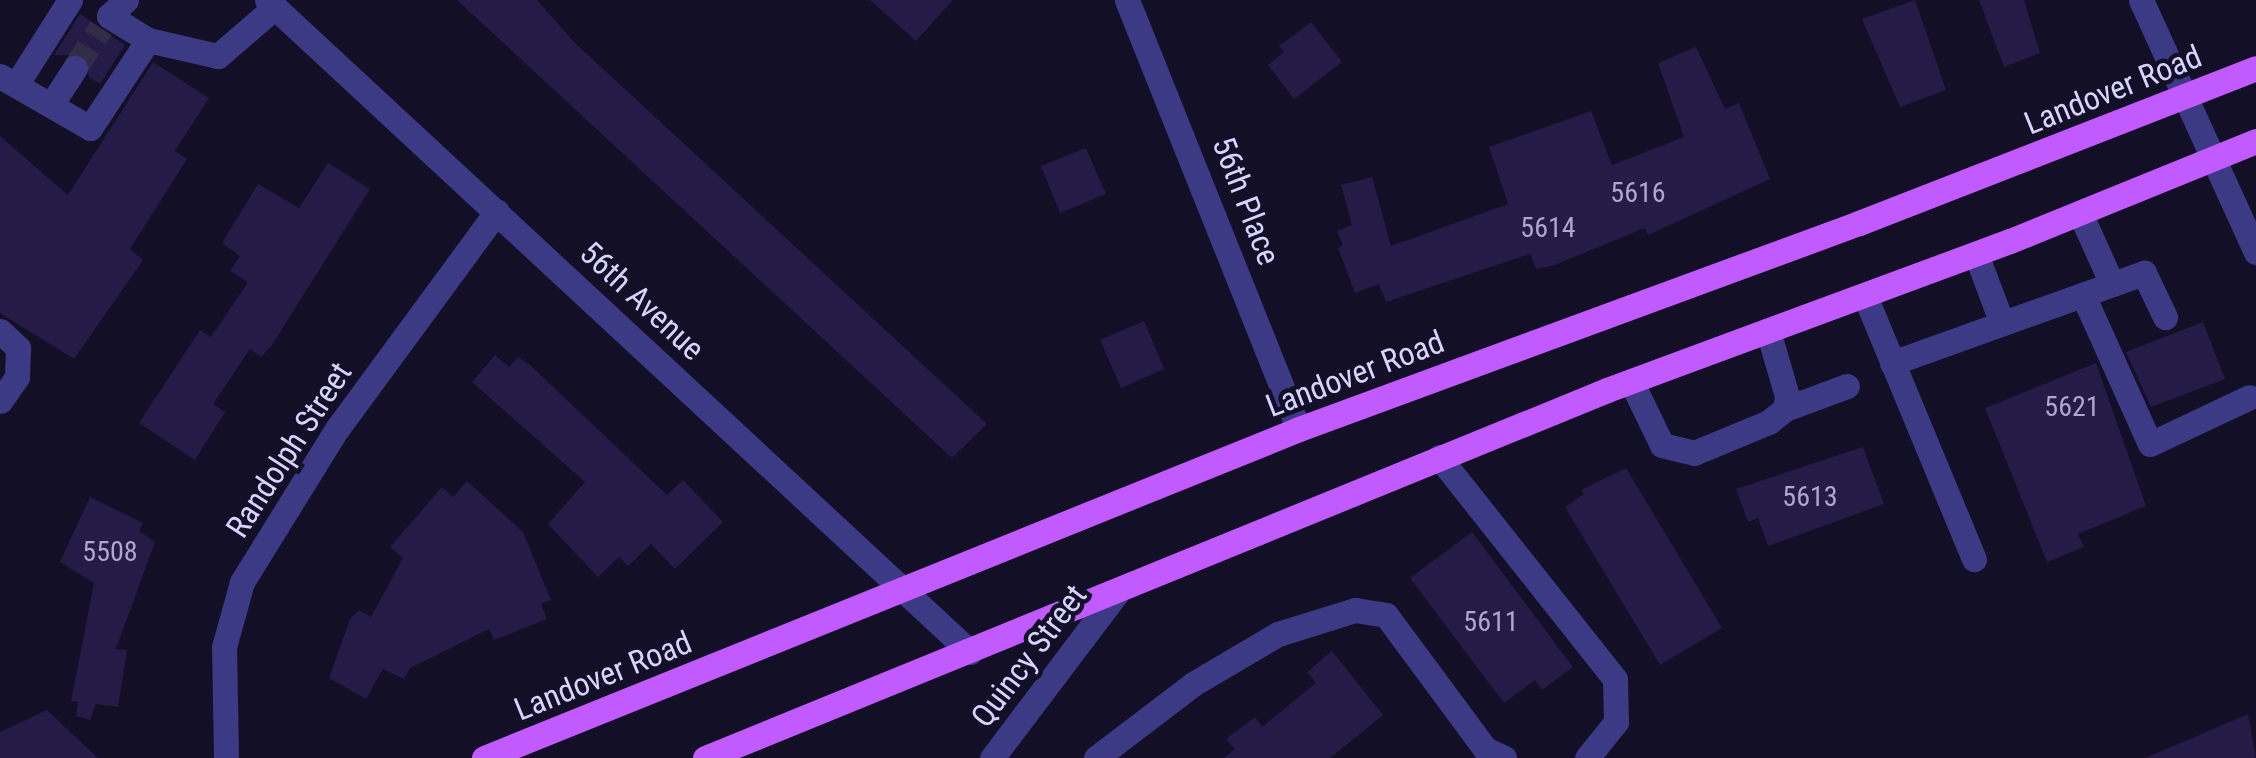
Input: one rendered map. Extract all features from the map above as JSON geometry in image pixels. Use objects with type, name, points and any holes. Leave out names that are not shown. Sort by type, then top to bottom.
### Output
[{"type":"main road","name":"Landover Road","points":[[484,758],[906,591],[1299,429],[2256,68]]},
{"type":"main road","points":[[705,758],[1439,457],[1631,381],[1976,254],[2256,141]]},
{"type":"street","points":[[70,0],[8,80],[90,128],[148,40]]},
{"type":"street","points":[[84,0],[148,40],[218,56],[271,3]]},
{"type":"street","points":[[2140,0],[2256,252]]},
{"type":"street","name":"56th Avenue","points":[[271,3],[970,652]]},
{"type":"street","name":"56th Place","points":[[1135,3],[1299,429]]},
{"type":"street","points":[[51,105],[75,68]]},
{"type":"street","name":"Randolph Street","points":[[226,758],[224,647],[242,582],[338,429],[497,210]]},
{"type":"street","points":[[2080,213],[2112,284]]},
{"type":"street","points":[[1976,254],[2002,323]]},
{"type":"street","points":[[1892,363],[2144,273],[2165,316]]},
{"type":"street","points":[[2083,295],[2150,444],[2250,398]]},
{"type":"street","points":[[1865,296],[1974,559]]},
{"type":"street","points":[[0,331],[18,348],[18,377],[0,401]]},
{"type":"street","points":[[1768,332],[1787,396],[1784,409]]},
{"type":"street","points":[[1631,381],[1662,445],[1682,455],[1769,422],[1784,409],[1846,386]]},
{"type":"street","points":[[1439,457],[1615,679],[1616,722],[1587,758]]},
{"type":"street","name":"Quincy Street","points":[[992,758],[1117,592]]},
{"type":"street","points":[[1096,758],[1193,684],[1278,634],[1354,610],[1386,615],[1485,749],[1504,758]]},
{"type":"building","points":[[457,0],[537,0],[574,42],[987,424],[952,458]]},
{"type":"building","points":[[870,0],[953,0],[916,41]]},
{"type":"building","points":[[1915,0],[1946,90],[1900,107],[1862,19]]},
{"type":"building","points":[[1979,0],[2024,0],[2040,53],[2004,67]]},
{"type":"building","points":[[80,14],[125,45],[100,84],[89,77],[85,55],[54,55]]},
{"type":"building","points":[[1311,22],[1342,62],[1294,99],[1268,65],[1284,52],[1279,46]]},
{"type":"building","points":[[1696,47],[1725,109],[1739,103],[1770,179],[1648,235],[1645,228],[1552,266],[1536,269],[1530,254],[1386,302],[1379,284],[1355,293],[1338,248],[1343,245],[1337,231],[1352,225],[1341,185],[1372,177],[1391,246],[1508,204],[1489,147],[1591,111],[1612,165],[1684,137],[1658,63]]},
{"type":"building","points":[[153,62],[209,98],[175,151],[187,159],[130,249],[143,260],[74,359],[0,313],[0,136],[68,195]]},
{"type":"building","points":[[1086,148],[1106,194],[1060,213],[1041,166]]},
{"type":"building","points":[[328,163],[370,189],[272,345],[261,357],[250,349],[213,404],[225,412],[195,460],[139,423],[200,330],[211,337],[248,282],[230,271],[240,256],[222,243],[258,184],[299,208]]},
{"type":"building","points":[[1144,321],[1164,369],[1121,388],[1100,340]]},
{"type":"building","points":[[2203,322],[2225,379],[2151,407],[2126,352]]},
{"type":"building","points":[[495,355],[509,367],[518,357],[530,365],[667,495],[683,480],[723,522],[675,569],[651,544],[628,566],[619,557],[598,577],[548,524],[585,482],[472,382]]},
{"type":"building","points":[[2096,363],[2146,506],[2078,534],[2084,547],[2047,562],[1985,408]]},
{"type":"building","points":[[1863,447],[1884,504],[1768,546],[1758,518],[1748,522],[1736,489]]},
{"type":"building","points":[[1626,468],[1722,628],[1660,665],[1565,507],[1584,494],[1581,490]]},
{"type":"building","points":[[467,481],[523,532],[551,600],[541,604],[547,619],[494,640],[489,629],[410,668],[404,679],[383,669],[366,699],[329,678],[350,619],[359,610],[371,617],[403,558],[390,547],[442,487],[453,497]]},
{"type":"building","points":[[90,497],[143,523],[139,531],[155,542],[116,649],[127,650],[118,707],[96,704],[90,720],[76,716],[78,702],[71,701],[94,583],[60,562]]},
{"type":"building","points":[[1472,532],[1573,667],[1542,690],[1535,680],[1504,703],[1410,578]]},
{"type":"building","points":[[1332,651],[1383,715],[1330,758],[1224,758],[1235,749],[1226,739],[1255,717],[1262,727],[1316,683],[1307,672]]},
{"type":"building","points":[[47,710],[98,758],[0,758],[0,732]]},
{"type":"building","points":[[2248,714],[2256,758],[2145,758]]},
{"type":"tunnel","points":[[75,68],[101,28]]}]
